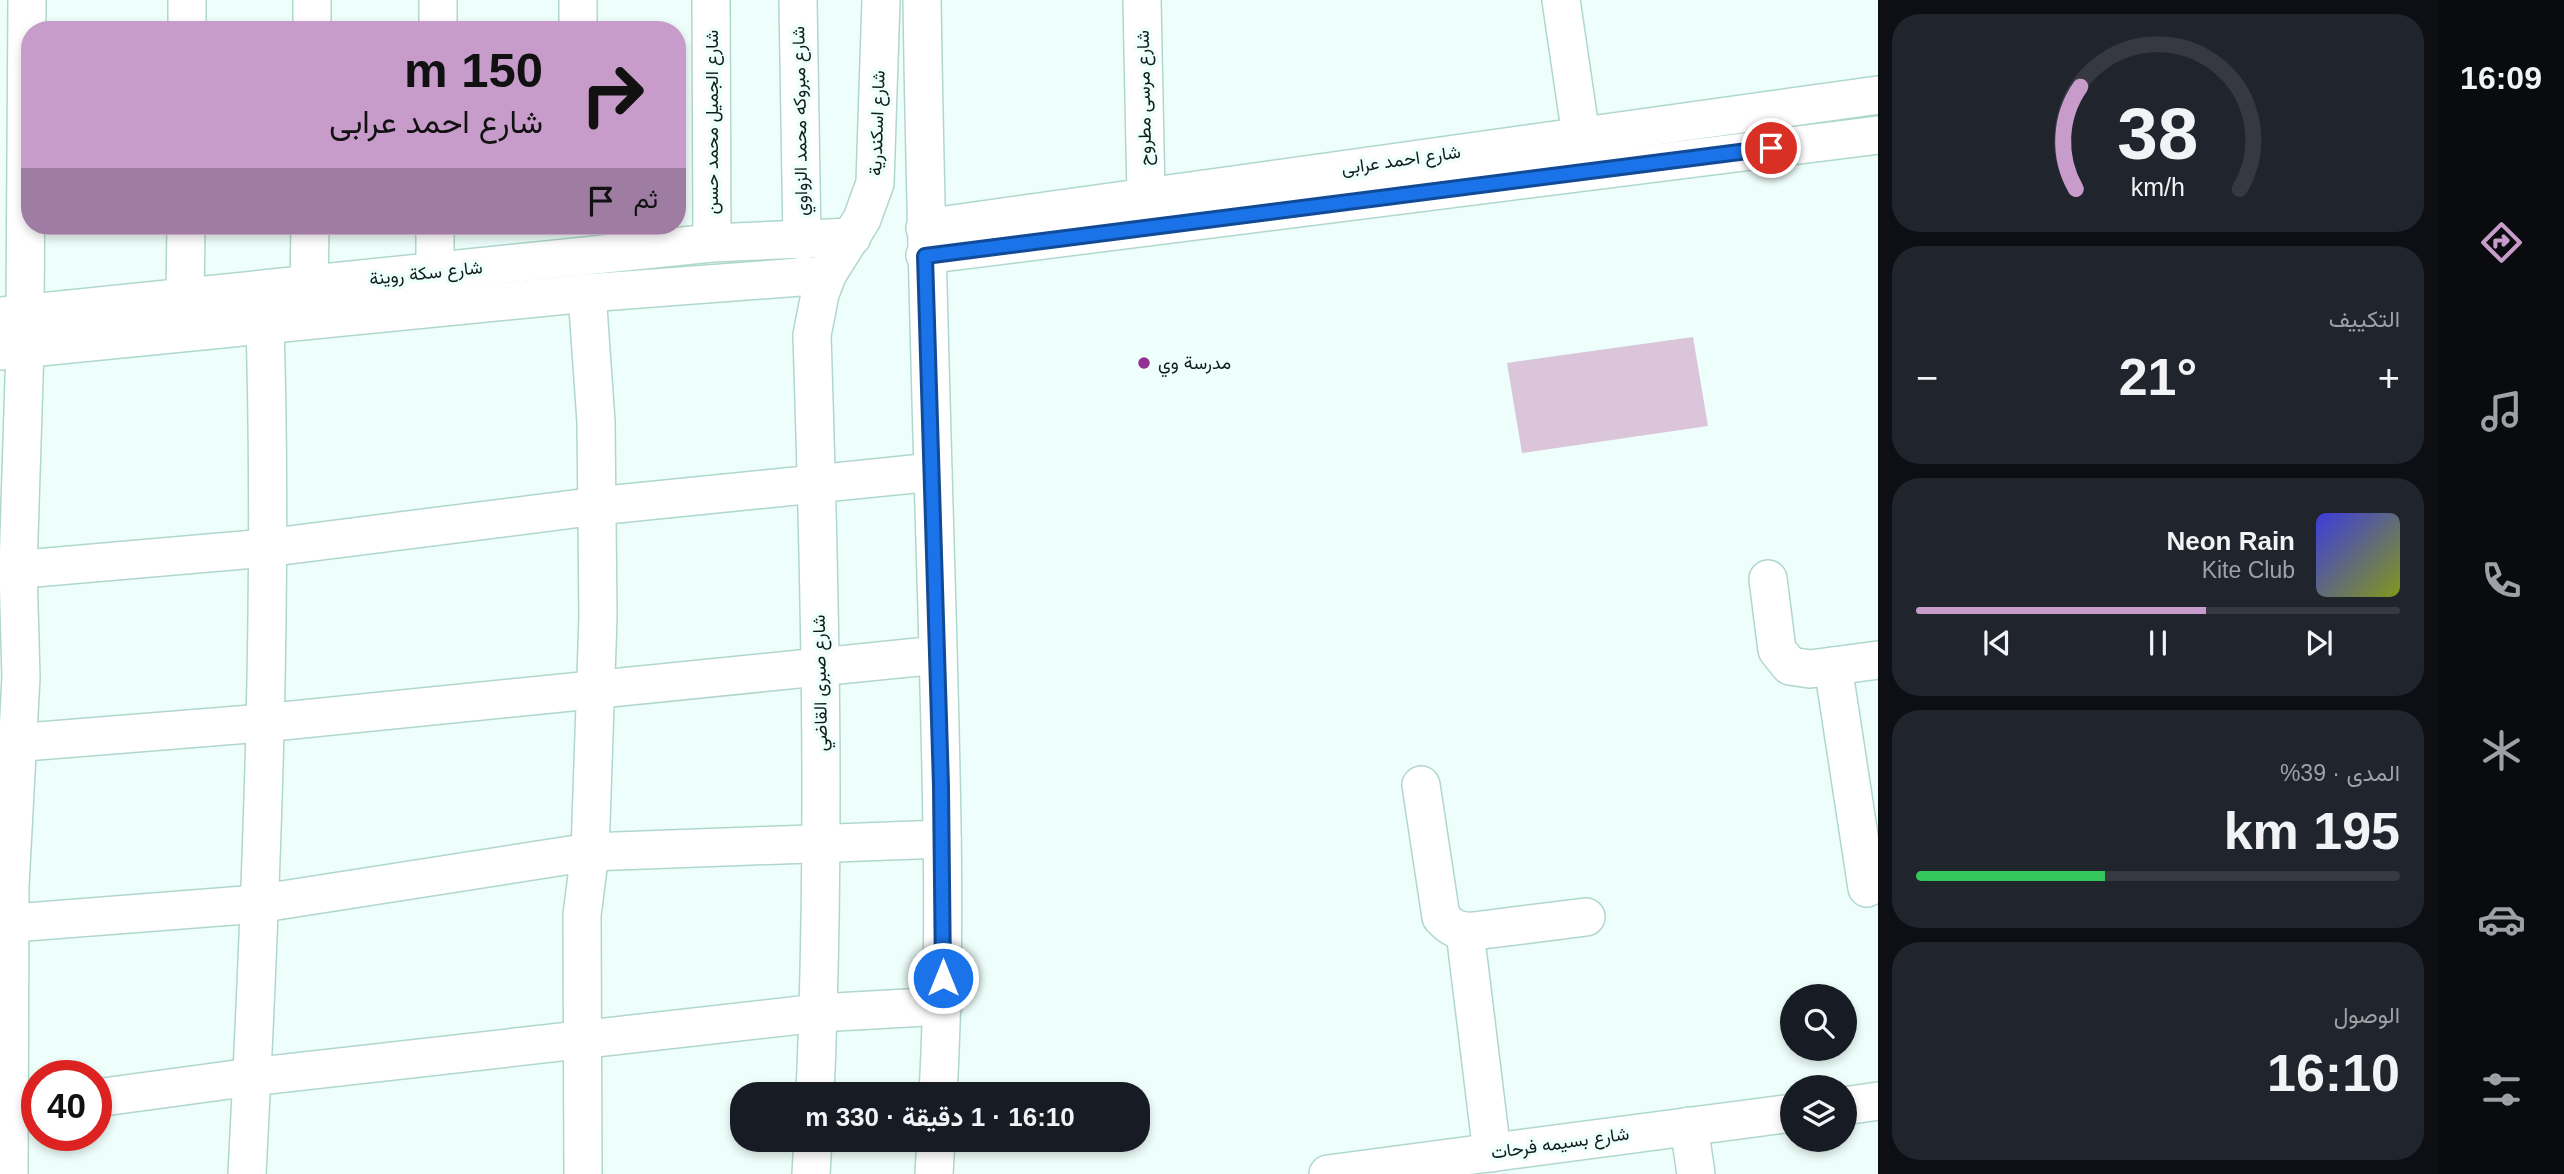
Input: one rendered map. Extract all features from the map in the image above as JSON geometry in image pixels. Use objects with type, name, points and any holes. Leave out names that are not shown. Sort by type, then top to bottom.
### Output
[{"type":"street","points":[[26,21],[27,0]]},
{"type":"street","points":[[187,0],[187,21]]},
{"type":"street","points":[[312,0],[312,21]]},
{"type":"street","points":[[438,0],[438,21]]},
{"type":"street","points":[[578,0],[578,21]]},
{"type":"street","name":"شارع الجميل محمد حسن","points":[[711,0],[712,243]]},
{"type":"street","name":"شارع مبروكه محمد الزواوي","points":[[798,0],[802,241]]},
{"type":"street","name":"شارع اسكندرية","points":[[827,275],[852,237],[870,201],[878,166],[881,0]]},
{"type":"street","points":[[922,0],[925,242],[942,839],[943,1006],[939,1082]]},
{"type":"street","name":"شارع مرسى مطروح","points":[[1142,0],[1146,196]]},
{"type":"street","points":[[1560,0],[1581,136]]},
{"type":"street","name":"شارع احمد عرابى","points":[[925,242],[1146,196],[1206,204],[1581,136],[1878,94]]},
{"type":"street","name":"شارع احمد عرابى","points":[[925,242],[1206,204],[1878,135]]},
{"type":"street","points":[[9,1174],[15,1108],[5,924],[8,743],[21,677],[9,570],[13,332],[21,142]]},
{"type":"street","points":[[185,299],[186,235]]},
{"type":"street","points":[[309,286],[310,235]]},
{"type":"street","points":[[435,235],[435,309]]},
{"type":"street","name":"شارع سكة روينة","points":[[13,332],[185,299],[435,272],[583,241],[712,243],[852,237]]},
{"type":"street","name":"شارع سكة روينة","points":[[13,332],[265,327],[587,293],[827,275]]},
{"type":"street","name":"شارع صبرى القاضي","points":[[815,1082],[821,845],[821,664],[813,335],[820,294],[827,275]]},
{"type":"street","points":[[247,1174],[263,723],[266,548],[264,291]]},
{"type":"street","points":[[583,1174],[582,915],[590,852],[597,506],[596,422],[587,293]]},
{"type":"street","points":[[9,570],[266,548],[597,506],[933,472]]},
{"type":"street","points":[[1768,579],[1777,650],[1782,659],[1800,669],[1878,660]]},
{"type":"street","points":[[8,743],[263,723],[821,664],[938,655]]},
{"type":"street","points":[[1833,667],[1869,841],[1867,888]]},
{"type":"street","points":[[1421,785],[1441,917],[1455,929],[1465,932],[1586,917]]},
{"type":"street","points":[[5,924],[257,904],[590,852],[942,839]]},
{"type":"street","points":[[1465,932],[1489,1160]]},
{"type":"street","points":[[112,1096],[251,1077],[818,1013],[943,1006]]},
{"type":"street","points":[[1857,1104],[1878,1101]]},
{"type":"street","name":"شارع بسيمه فرحات","points":[[1328,1174],[1489,1160],[1689,1126],[1780,1115]]},
{"type":"street","points":[[1689,1126],[1696,1174]]},
{"type":"street","points":[[811,1174],[812,1152]]},
{"type":"street","points":[[934,1174],[935,1152]]},
{"type":"shaded area","points":[[1693,337],[1708,426],[1522,453],[1507,363]]},
{"type":"place","name":"مدرسة وي","points":[[1144,363]]},
{"type":"route","points":[[943,978],[941,786],[925,256],[1771,148]]}]
